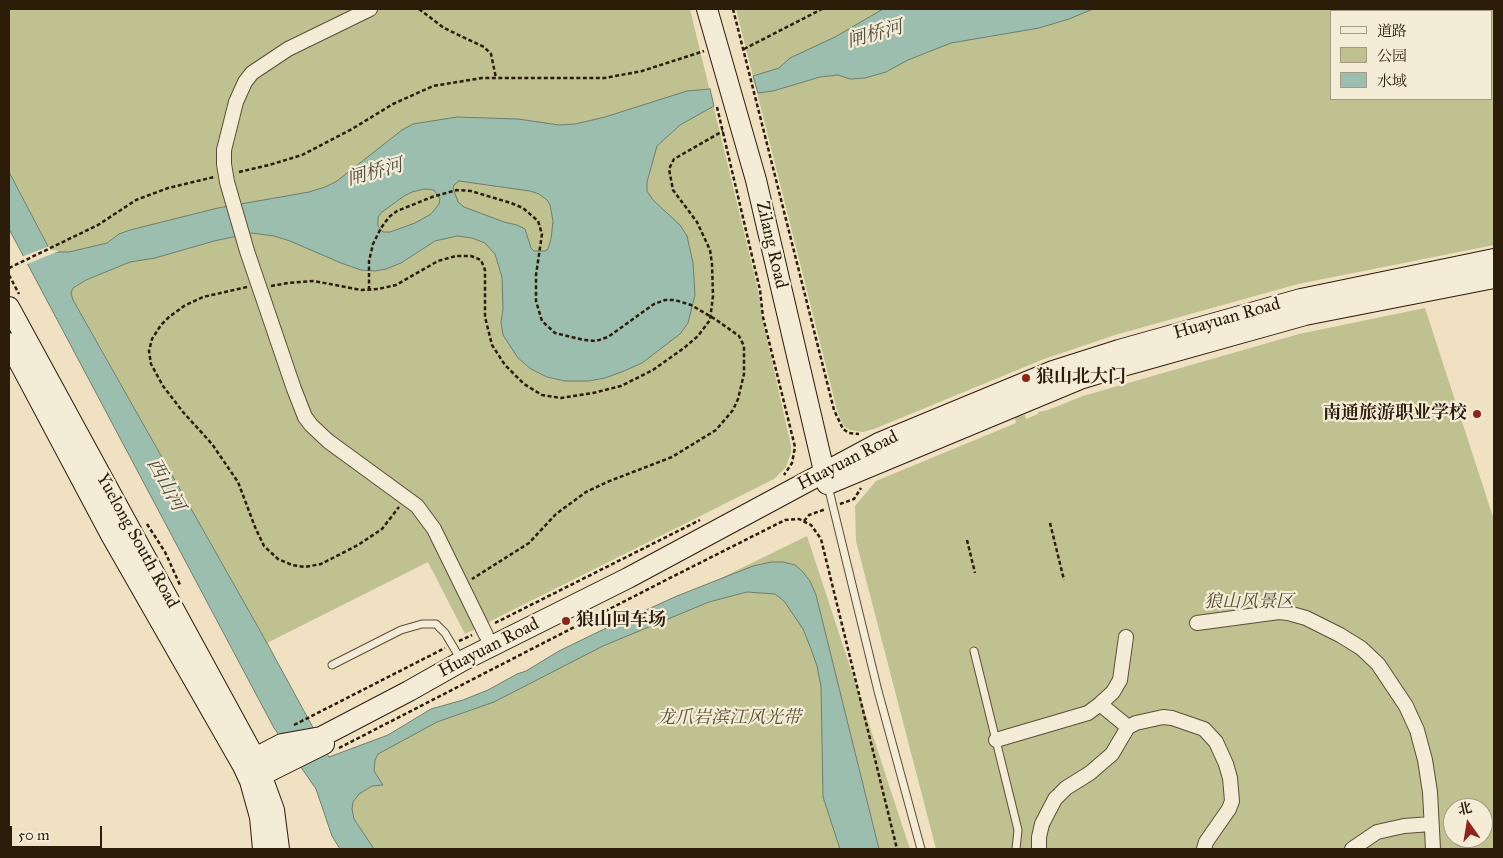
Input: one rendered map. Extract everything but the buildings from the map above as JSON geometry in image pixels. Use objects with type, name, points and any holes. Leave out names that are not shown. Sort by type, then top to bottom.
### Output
[{"type":"main road","name":"Zilang Road","points":[[707,9],[756,180],[826,479]]},
{"type":"main road","name":"Huayuan Road","points":[[826,479],[888,440],[1053,371],[1301,299],[1494,259]]},
{"type":"main road","name":"Huayuan Road","points":[[253,770],[286,752],[328,743],[430,687],[464,665],[749,512],[826,479],[1080,380],[1123,366],[1305,315],[1494,278]]},
{"type":"main road","name":"Yuelong South Road","points":[[10,312],[253,770]]},
{"type":"main road","name":"Yuelong South Road","points":[[9,342],[111,534],[253,770]]},
{"type":"main road","points":[[253,770],[263,849]]},
{"type":"main road","points":[[253,770],[274,810],[280,849]]},
{"type":"street","points":[[370,9],[288,49],[252,73],[245,82],[236,102],[224,150],[227,181],[247,251],[305,417],[328,441],[406,496],[417,506],[434,529],[484,631]]},
{"type":"street","points":[[1197,622],[1279,612],[1288,613],[1324,626],[1361,648],[1378,664],[1406,706],[1417,730],[1428,776],[1433,849]]},
{"type":"street","points":[[996,740],[1088,713],[1100,704],[1113,692],[1120,680],[1126,637]]},
{"type":"street","points":[[1100,704],[1128,727]]},
{"type":"street","points":[[1039,849],[1038,837],[1042,824],[1055,799],[1066,788],[1090,774],[1112,754],[1128,727],[1136,723],[1163,717],[1172,718],[1204,729],[1216,742],[1230,778],[1232,801],[1229,809],[1206,842],[1204,849]]},
{"type":"street","points":[[1352,849],[1377,832],[1404,826],[1431,824]]},
{"type":"lane","points":[[826,479],[878,691],[920,849]]},
{"type":"lane","points":[[332,665],[401,630],[422,624],[436,624],[445,633],[464,665]]},
{"type":"lane","points":[[974,651],[1018,830],[1016,849]]},
{"type":"path","points":[[419,9],[444,28],[484,47],[491,54],[496,78]]},
{"type":"path","points":[[734,9],[834,410],[843,429],[856,434],[864,434]]},
{"type":"path","points":[[744,49],[822,9]]},
{"type":"path","points":[[9,268],[107,220],[136,200],[168,188],[227,181],[302,154],[420,91],[447,83],[496,78],[605,78],[642,71],[706,51],[702,44]]},
{"type":"path","points":[[716,104],[760,290],[763,317],[794,447],[792,463],[782,477]]},
{"type":"path","points":[[406,496],[392,518],[382,529],[358,545],[321,564],[304,567],[292,565],[278,559],[264,546],[238,482],[212,444],[183,412],[163,386],[151,364],[149,352],[152,339],[161,325],[184,306],[203,297],[288,282],[314,281],[369,290],[396,285],[438,261],[448,257],[464,255],[481,260],[485,270],[485,316],[488,335],[498,355],[524,384],[542,395],[551,397],[574,397],[621,386],[653,370],[691,342],[707,326],[711,316],[713,288],[710,250],[697,222],[673,190],[669,169],[674,159],[722,132]]},
{"type":"path","points":[[369,290],[369,261],[373,244],[382,225],[389,217],[397,211],[432,197],[456,190],[471,191],[523,208],[538,221],[542,228],[536,275],[536,301],[542,321],[555,332],[584,340],[596,341],[608,337],[658,302],[665,300],[683,302],[698,309],[711,316],[742,340],[745,352],[744,374],[738,400],[724,422],[698,443],[672,457],[586,492],[556,514],[529,543],[462,585]]},
{"type":"path","points":[[312,716],[484,631],[706,516]]},
{"type":"path","points":[[328,743],[785,520],[799,520],[811,525],[821,539],[897,849]]},
{"type":"path","points":[[1050,523],[1064,580]]},
{"type":"path","points":[[968,540],[975,573]]},
{"type":"green space","points":[[9,9],[690,9],[758,290],[763,321],[791,446],[791,453],[786,467],[774,479],[465,634],[428,562],[267,643],[73,300],[51,252],[9,172]]},
{"type":"green space","points":[[736,9],[1494,9],[1494,245],[1298,284],[1115,335],[1044,359],[863,432],[850,430],[841,421]]},
{"type":"green space","name":"狼山风景区","points":[[1425,308],[1494,520],[1494,849],[936,849],[856,541],[855,506],[876,481],[1016,423],[1015,417],[1025,415],[1026,419],[1038,414],[1038,412],[1083,396],[1299,334]]},
{"type":"green space","name":"龙爪岩滨江风光带","points":[[807,536],[910,849],[341,849],[328,779],[564,655]]},
{"type":"water","name":"闸桥河","points":[[883,9],[1093,9],[1039,28],[951,43],[908,60],[886,72],[865,78],[850,79],[838,75],[820,77],[773,91],[758,93],[753,76],[779,68],[790,58],[835,37]]},
{"type":"water","points":[[710,89],[714,106],[680,125],[657,146],[647,182],[647,191],[653,200],[680,225],[687,236],[693,263],[695,295],[688,323],[680,334],[642,363],[605,378],[589,381],[565,381],[547,377],[531,369],[518,358],[503,335],[501,322],[503,309],[502,277],[495,254],[485,243],[472,238],[457,236],[435,241],[401,263],[375,271],[361,270],[274,236],[252,233],[214,241],[155,258],[130,262],[86,280],[73,288],[71,293],[73,300],[267,643],[329,757],[388,735],[431,709],[463,700],[488,690],[526,671],[559,651],[677,596],[753,566],[771,562],[783,562],[795,565],[802,571],[810,581],[816,595],[879,849],[840,849],[823,797],[821,686],[811,649],[803,629],[784,601],[775,594],[747,592],[709,602],[603,646],[494,702],[437,722],[378,754],[375,760],[374,771],[383,785],[372,786],[359,794],[353,802],[352,809],[354,819],[374,849],[340,849],[332,836],[316,789],[274,728],[9,229],[9,172],[51,252],[69,252],[107,243],[119,234],[130,230],[218,208],[309,192],[325,187],[337,181],[402,130],[413,124],[457,117],[518,119],[559,125],[575,124],[605,117],[687,91]],"holes":[[[459,181],[530,191],[539,194],[547,200],[550,205],[553,221],[548,249],[545,251],[534,251],[531,248],[525,229],[464,207],[458,202],[453,188]],[[424,189],[434,190],[440,199],[439,204],[431,214],[415,223],[390,232],[383,232],[378,226],[378,217],[382,212],[404,196]]]},
{"type":"pier","points":[[50,246],[52,250],[59,251],[25,265],[21,257]]},
{"type":"place","name":"狼山北大门","points":[[1026,378]]},
{"type":"place","name":"南通旅游职业学校","points":[[1477,414]]},
{"type":"place","name":"狼山回车场","points":[[566,621]]},
{"type":"water label","name":"西山河","points":[[165,485]]}]
